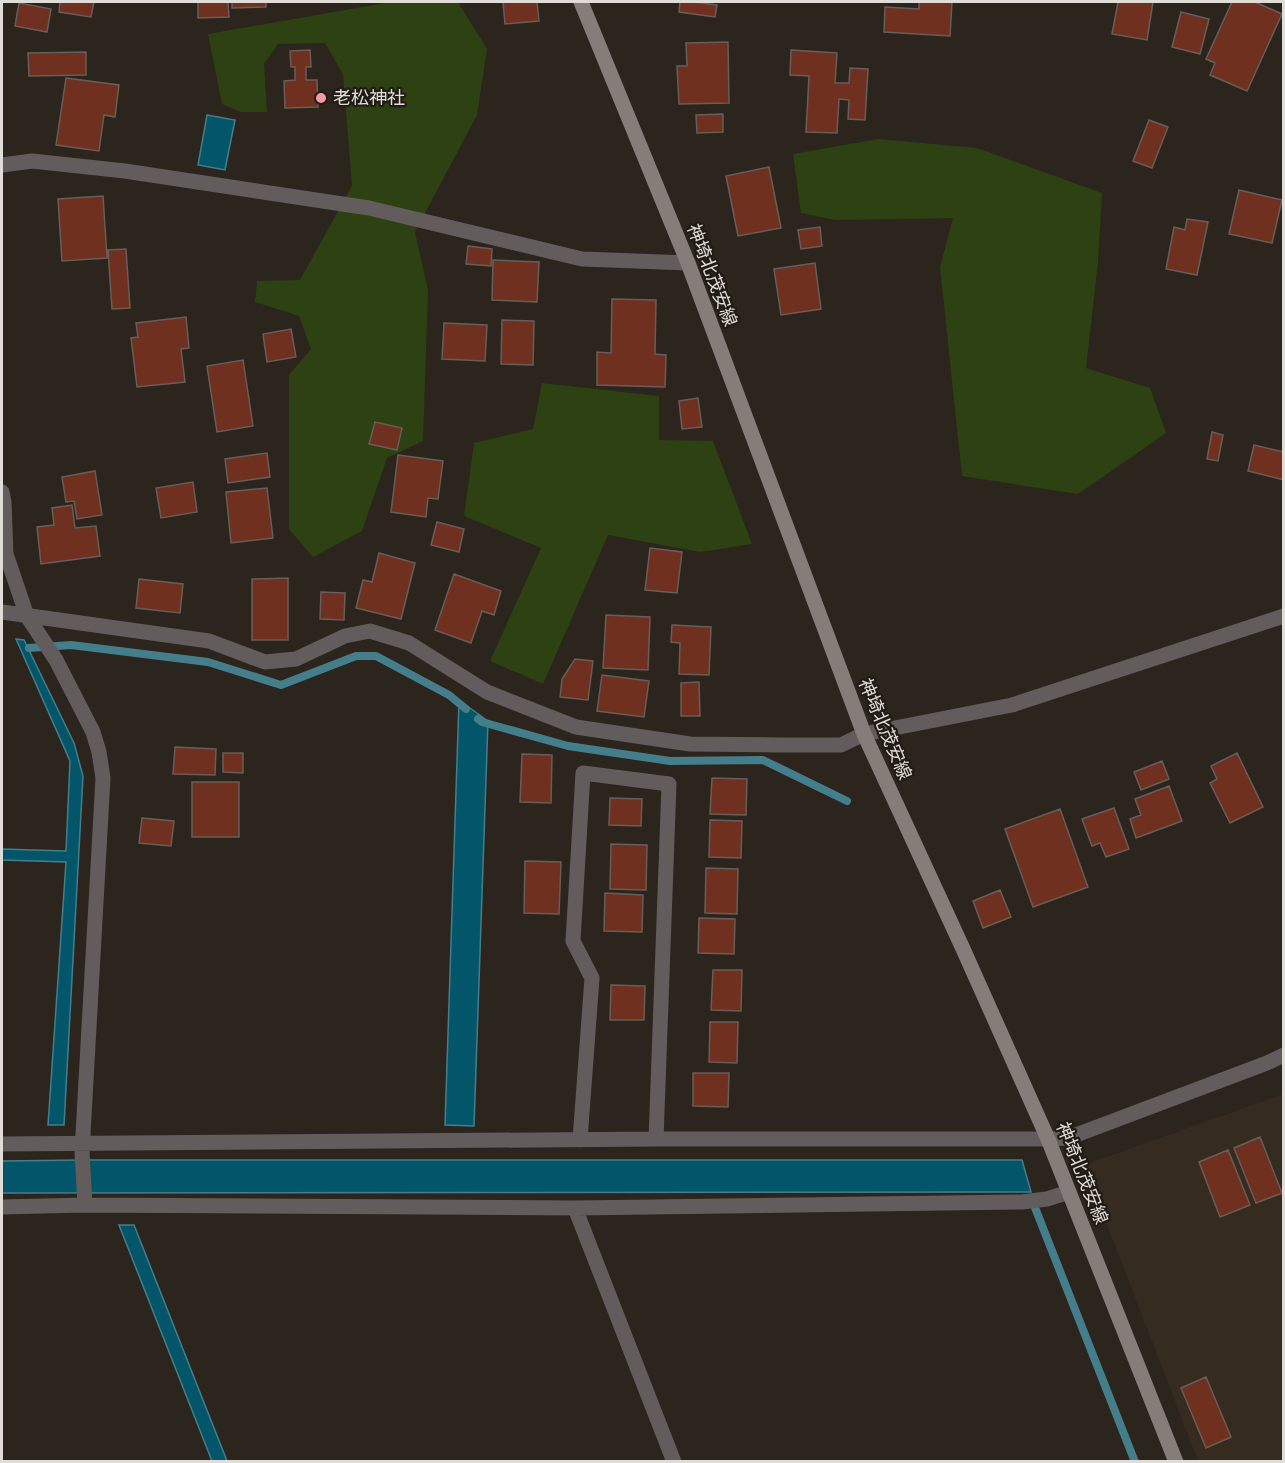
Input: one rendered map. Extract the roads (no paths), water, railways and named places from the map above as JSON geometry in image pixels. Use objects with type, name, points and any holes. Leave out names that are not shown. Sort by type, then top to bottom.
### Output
[{"type":"main road","name":"神埼北茂安線","points":[[581,2],[688,263],[864,735],[1048,1139],[1176,1461]]},
{"type":"street","points":[[2,165],[32,161],[125,171],[369,208],[582,259],[688,263]]},
{"type":"street","points":[[2,492],[6,554],[27,616],[56,660],[93,732],[103,778],[82,1148],[84,1200]]},
{"type":"street","points":[[2,612],[208,641],[265,662],[296,659],[345,636],[370,632],[409,643],[487,692],[576,727],[690,744],[779,745],[841,745],[864,735],[1012,705],[1284,616]]},
{"type":"street","points":[[580,1140],[592,978],[573,941],[583,773],[669,784],[656,1139]]},
{"type":"street","points":[[2,1144],[82,1148],[656,1139],[1068,1138],[1284,1055]]},
{"type":"street","points":[[2,1207],[84,1200],[575,1208],[1022,1202],[1047,1199],[1069,1192]]},
{"type":"street","points":[[575,1208],[674,1461]]},
{"type":"water","points":[[207,115],[235,120],[225,170],[198,165]]},
{"type":"water","points":[[16,639],[24,640],[74,743],[83,776],[64,1125],[48,1125],[66,862],[2,860],[2,849],[66,851],[70,761]]},
{"type":"water","points":[[459,700],[488,721],[474,1126],[445,1125]]},
{"type":"water","points":[[1022,1160],[1031,1192],[2,1193],[2,1161]]},
{"type":"water","points":[[119,1225],[134,1225],[227,1461],[212,1461]]},
{"type":"waterway","points":[[29,648],[71,645],[208,662],[281,685],[356,656],[376,656],[449,695],[466,709]]},
{"type":"waterway","points":[[478,719],[568,746],[670,761],[763,760],[847,801]]},
{"type":"waterway","points":[[1032,1200],[1135,1462]]},
{"type":"place","name":"老松神社","points":[[321,98]]}]
